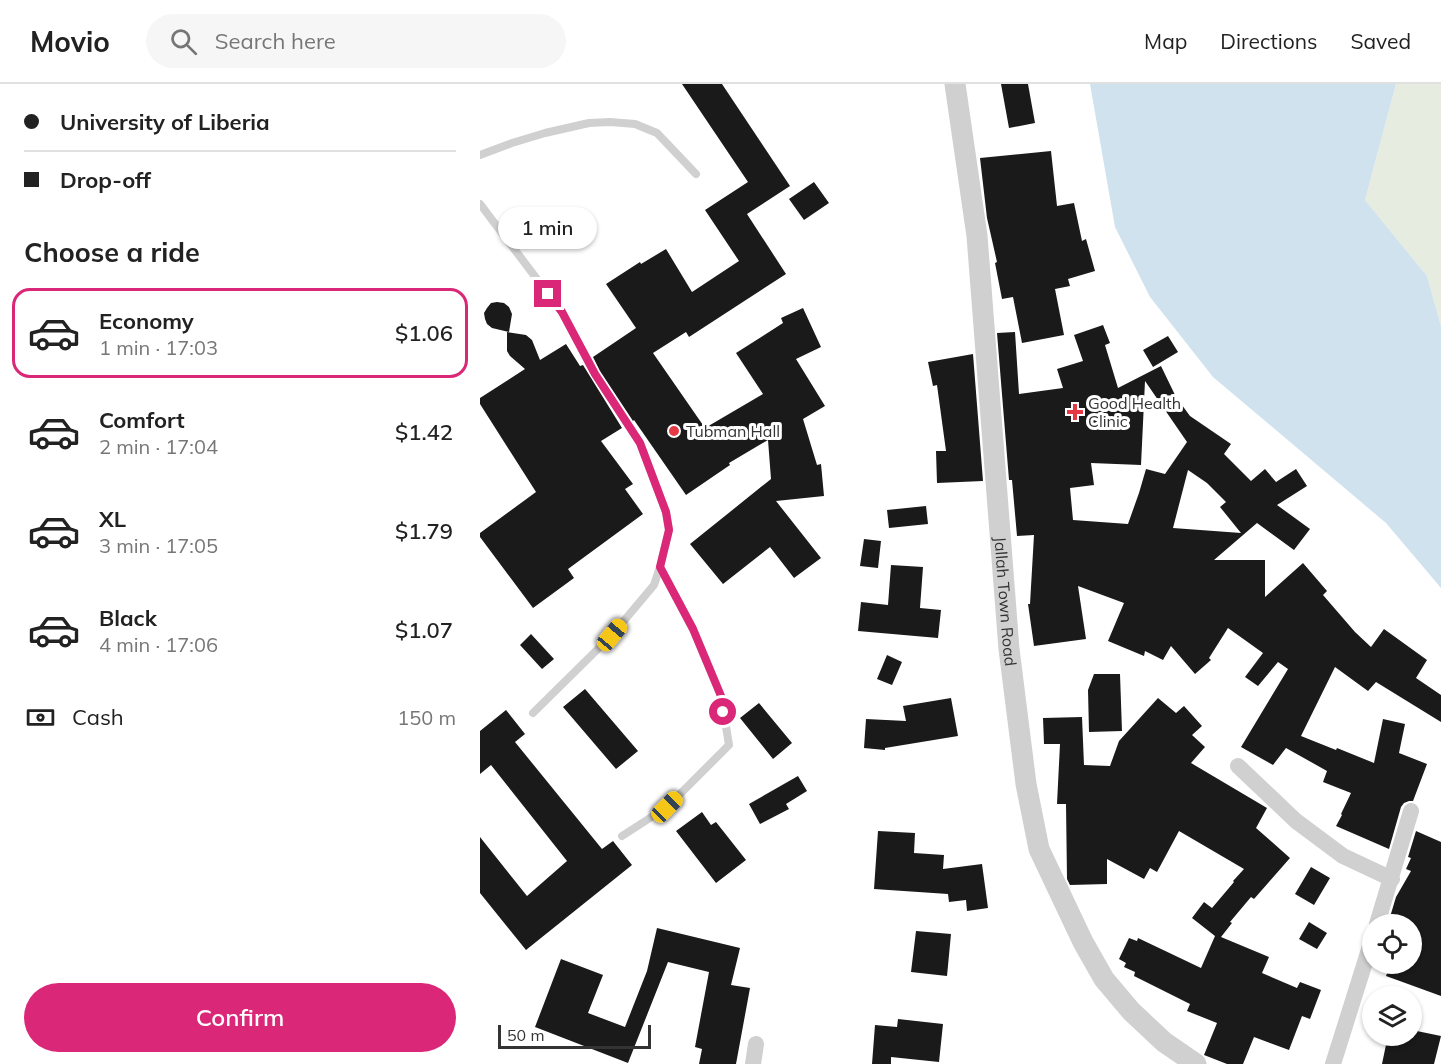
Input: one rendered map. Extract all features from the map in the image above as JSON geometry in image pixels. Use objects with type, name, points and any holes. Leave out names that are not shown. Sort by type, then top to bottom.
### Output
[{"type":"street","name":"Jallah Town Road","points":[[955,84],[977,236],[1010,649],[1026,784],[1039,849],[1083,942],[1104,979],[1131,1011],[1164,1042],[1196,1064]]},
{"type":"street","points":[[1238,766],[1296,821],[1343,856],[1392,879]]},
{"type":"street","points":[[1380,914],[1410,811]]},
{"type":"street","points":[[1333,1064],[1362,972]]},
{"type":"street","points":[[753,1064],[756,1044]]},
{"type":"lane","points":[[480,155],[528,137],[589,123],[635,124],[657,133],[696,174]]},
{"type":"lane","points":[[480,204],[562,312],[595,374],[640,443],[666,512],[669,530],[654,585],[612,635],[533,713]]},
{"type":"lane","points":[[622,836],[667,807],[729,746],[721,696],[693,629],[660,567]]},
{"type":"shaded area","points":[[1396,84],[1441,84],[1441,326],[1427,276],[1365,200]]},
{"type":"water","points":[[1090,84],[1396,84],[1365,200],[1427,276],[1441,326],[1441,588],[1386,523],[1213,377],[1150,297],[1115,227]]},
{"type":"building","points":[[682,84],[722,84],[790,186],[747,214],[786,274],[689,337],[686,332],[653,353],[705,428],[763,394],[736,353],[783,323],[781,318],[803,308],[821,347],[796,359],[825,406],[803,419],[817,465],[821,464],[824,496],[776,501],[821,558],[794,578],[770,547],[723,584],[690,544],[771,479],[768,440],[729,463],[730,465],[686,495],[633,421],[593,357],[636,328],[606,284],[640,262],[641,264],[666,249],[692,292],[739,261],[705,210],[748,182]]},
{"type":"building","points":[[1001,84],[1028,84],[1035,123],[1009,128]]},
{"type":"building","points":[[1051,151],[1057,206],[1074,203],[1082,241],[1086,239],[1095,271],[1068,279],[1070,286],[1055,289],[1064,335],[1022,343],[1013,297],[1002,299],[995,263],[997,262],[987,218],[980,158]]},
{"type":"building","points":[[814,182],[829,203],[804,220],[789,199]]},
{"type":"building","points":[[497,302],[509,307],[512,314],[509,332],[492,328],[485,319],[484,313],[491,303]]},
{"type":"building","points":[[1103,325],[1110,343],[1105,345],[1118,388],[1161,366],[1176,397],[1190,416],[1231,444],[1224,454],[1251,481],[1265,469],[1276,482],[1296,469],[1307,486],[1277,505],[1310,529],[1294,550],[1257,523],[1214,560],[1265,560],[1265,597],[1303,563],[1327,591],[1323,595],[1371,647],[1384,629],[1427,660],[1416,678],[1441,695],[1441,722],[1376,682],[1368,691],[1335,667],[1301,736],[1374,763],[1383,719],[1405,724],[1399,753],[1427,764],[1413,801],[1404,803],[1401,807],[1389,849],[1336,826],[1351,793],[1323,782],[1327,771],[1286,748],[1273,765],[1241,747],[1288,669],[1278,662],[1258,686],[1245,677],[1263,653],[1228,628],[1209,658],[1211,660],[1195,674],[1171,646],[1163,660],[1145,651],[1144,656],[1108,641],[1124,603],[1078,586],[1086,639],[1034,646],[1028,604],[1030,604],[1034,535],[1017,536],[1012,480],[1009,480],[997,333],[1015,332],[1019,394],[1063,388],[1057,369],[1083,361],[1074,335]],"holes":[[[1145,381],[1187,442],[1165,474],[1146,469],[1128,524],[1073,520],[1070,488],[1094,485],[1091,463],[1141,465]],[[1188,470],[1207,483],[1226,502],[1220,507],[1241,533],[1173,528]]]},
{"type":"building","points":[[507,332],[526,335],[532,340],[540,360],[566,344],[580,366],[583,365],[622,428],[601,441],[633,484],[625,489],[643,514],[568,569],[574,578],[533,608],[480,537],[480,533],[536,492],[480,404],[480,398],[525,369],[507,351]]},
{"type":"building","points":[[1168,336],[1178,352],[1153,367],[1143,350]]},
{"type":"building","points":[[973,354],[983,481],[937,483],[936,451],[946,451],[937,385],[933,386],[928,362]]},
{"type":"building","points":[[926,506],[928,524],[889,528],[887,510]]},
{"type":"building","points":[[864,539],[881,541],[878,568],[860,566]]},
{"type":"building","points":[[891,565],[923,567],[920,608],[941,610],[938,638],[858,631],[861,602],[888,605]]},
{"type":"building","points":[[531,634],[554,659],[542,669],[520,645]]},
{"type":"building","points":[[887,655],[902,662],[892,685],[877,679]]},
{"type":"building","points":[[1094,674],[1120,674],[1122,731],[1089,732],[1088,690]]},
{"type":"building","points":[[585,689],[638,751],[616,769],[563,707]]},
{"type":"building","points":[[951,698],[958,736],[885,748],[885,750],[864,748],[866,719],[906,721],[903,706]]},
{"type":"building","points":[[1158,698],[1176,713],[1184,706],[1202,726],[1192,735],[1205,747],[1191,763],[1267,808],[1256,828],[1290,858],[1254,899],[1251,897],[1221,937],[1269,957],[1262,973],[1297,988],[1300,982],[1321,990],[1310,1019],[1302,1016],[1289,1050],[1254,1037],[1243,1064],[1227,1064],[1204,1055],[1217,1023],[1187,1011],[1190,1004],[1134,976],[1135,972],[1124,967],[1126,963],[1119,959],[1129,938],[1137,941],[1138,938],[1201,968],[1215,936],[1192,918],[1204,902],[1212,908],[1244,869],[1179,831],[1157,872],[1150,868],[1144,879],[1107,859],[1107,884],[1070,885],[1067,879],[1066,804],[1057,804],[1060,744],[1044,744],[1043,718],[1082,717],[1084,765],[1110,766],[1119,741]]},
{"type":"building","points":[[759,703],[792,743],[773,759],[740,718]]},
{"type":"building","points":[[506,710],[525,734],[515,742],[602,849],[613,841],[632,865],[526,950],[480,893],[480,837],[527,896],[567,861],[491,765],[480,774],[480,731]]},
{"type":"building","points":[[798,776],[807,791],[786,804],[789,809],[760,824],[749,804]]},
{"type":"building","points":[[702,812],[711,825],[716,822],[746,860],[716,883],[676,831]]},
{"type":"building","points":[[878,831],[915,833],[914,853],[944,855],[943,869],[982,864],[988,908],[967,911],[966,900],[949,902],[948,894],[874,889]]},
{"type":"building","points":[[1416,831],[1441,842],[1441,996],[1422,989],[1422,986],[1414,986],[1386,976],[1387,974],[1422,974],[1422,914],[1391,914],[1396,897],[1411,871],[1406,869],[1411,858],[1408,857]]},
{"type":"building","points":[[1311,867],[1330,878],[1314,905],[1295,894]]},
{"type":"building","points":[[1309,922],[1327,933],[1317,949],[1299,939]]},
{"type":"building","points":[[657,928],[740,948],[731,985],[750,988],[736,1064],[699,1064],[702,1049],[695,1047],[709,972],[668,962],[628,1063],[535,1027],[561,959],[603,975],[588,1013],[625,1027],[647,971]]},
{"type":"building","points":[[916,931],[951,934],[947,976],[911,972]]},
{"type":"building","points":[[898,1019],[943,1024],[939,1062],[891,1057],[891,1064],[872,1064],[875,1025],[897,1027]]},
{"type":"building","points":[[1422,1032],[1441,1036],[1434,1064],[1382,1064],[1386,1046],[1422,1046]]},
{"type":"place","name":"Good Health Clinic","points":[[1075,412]]},
{"type":"place","name":"Tubman Hall","points":[[674,431]]},
{"type":"route","points":[[548,294],[562,312],[595,374],[640,443],[666,512],[669,530],[660,567],[693,629],[721,696],[723,712]]}]
